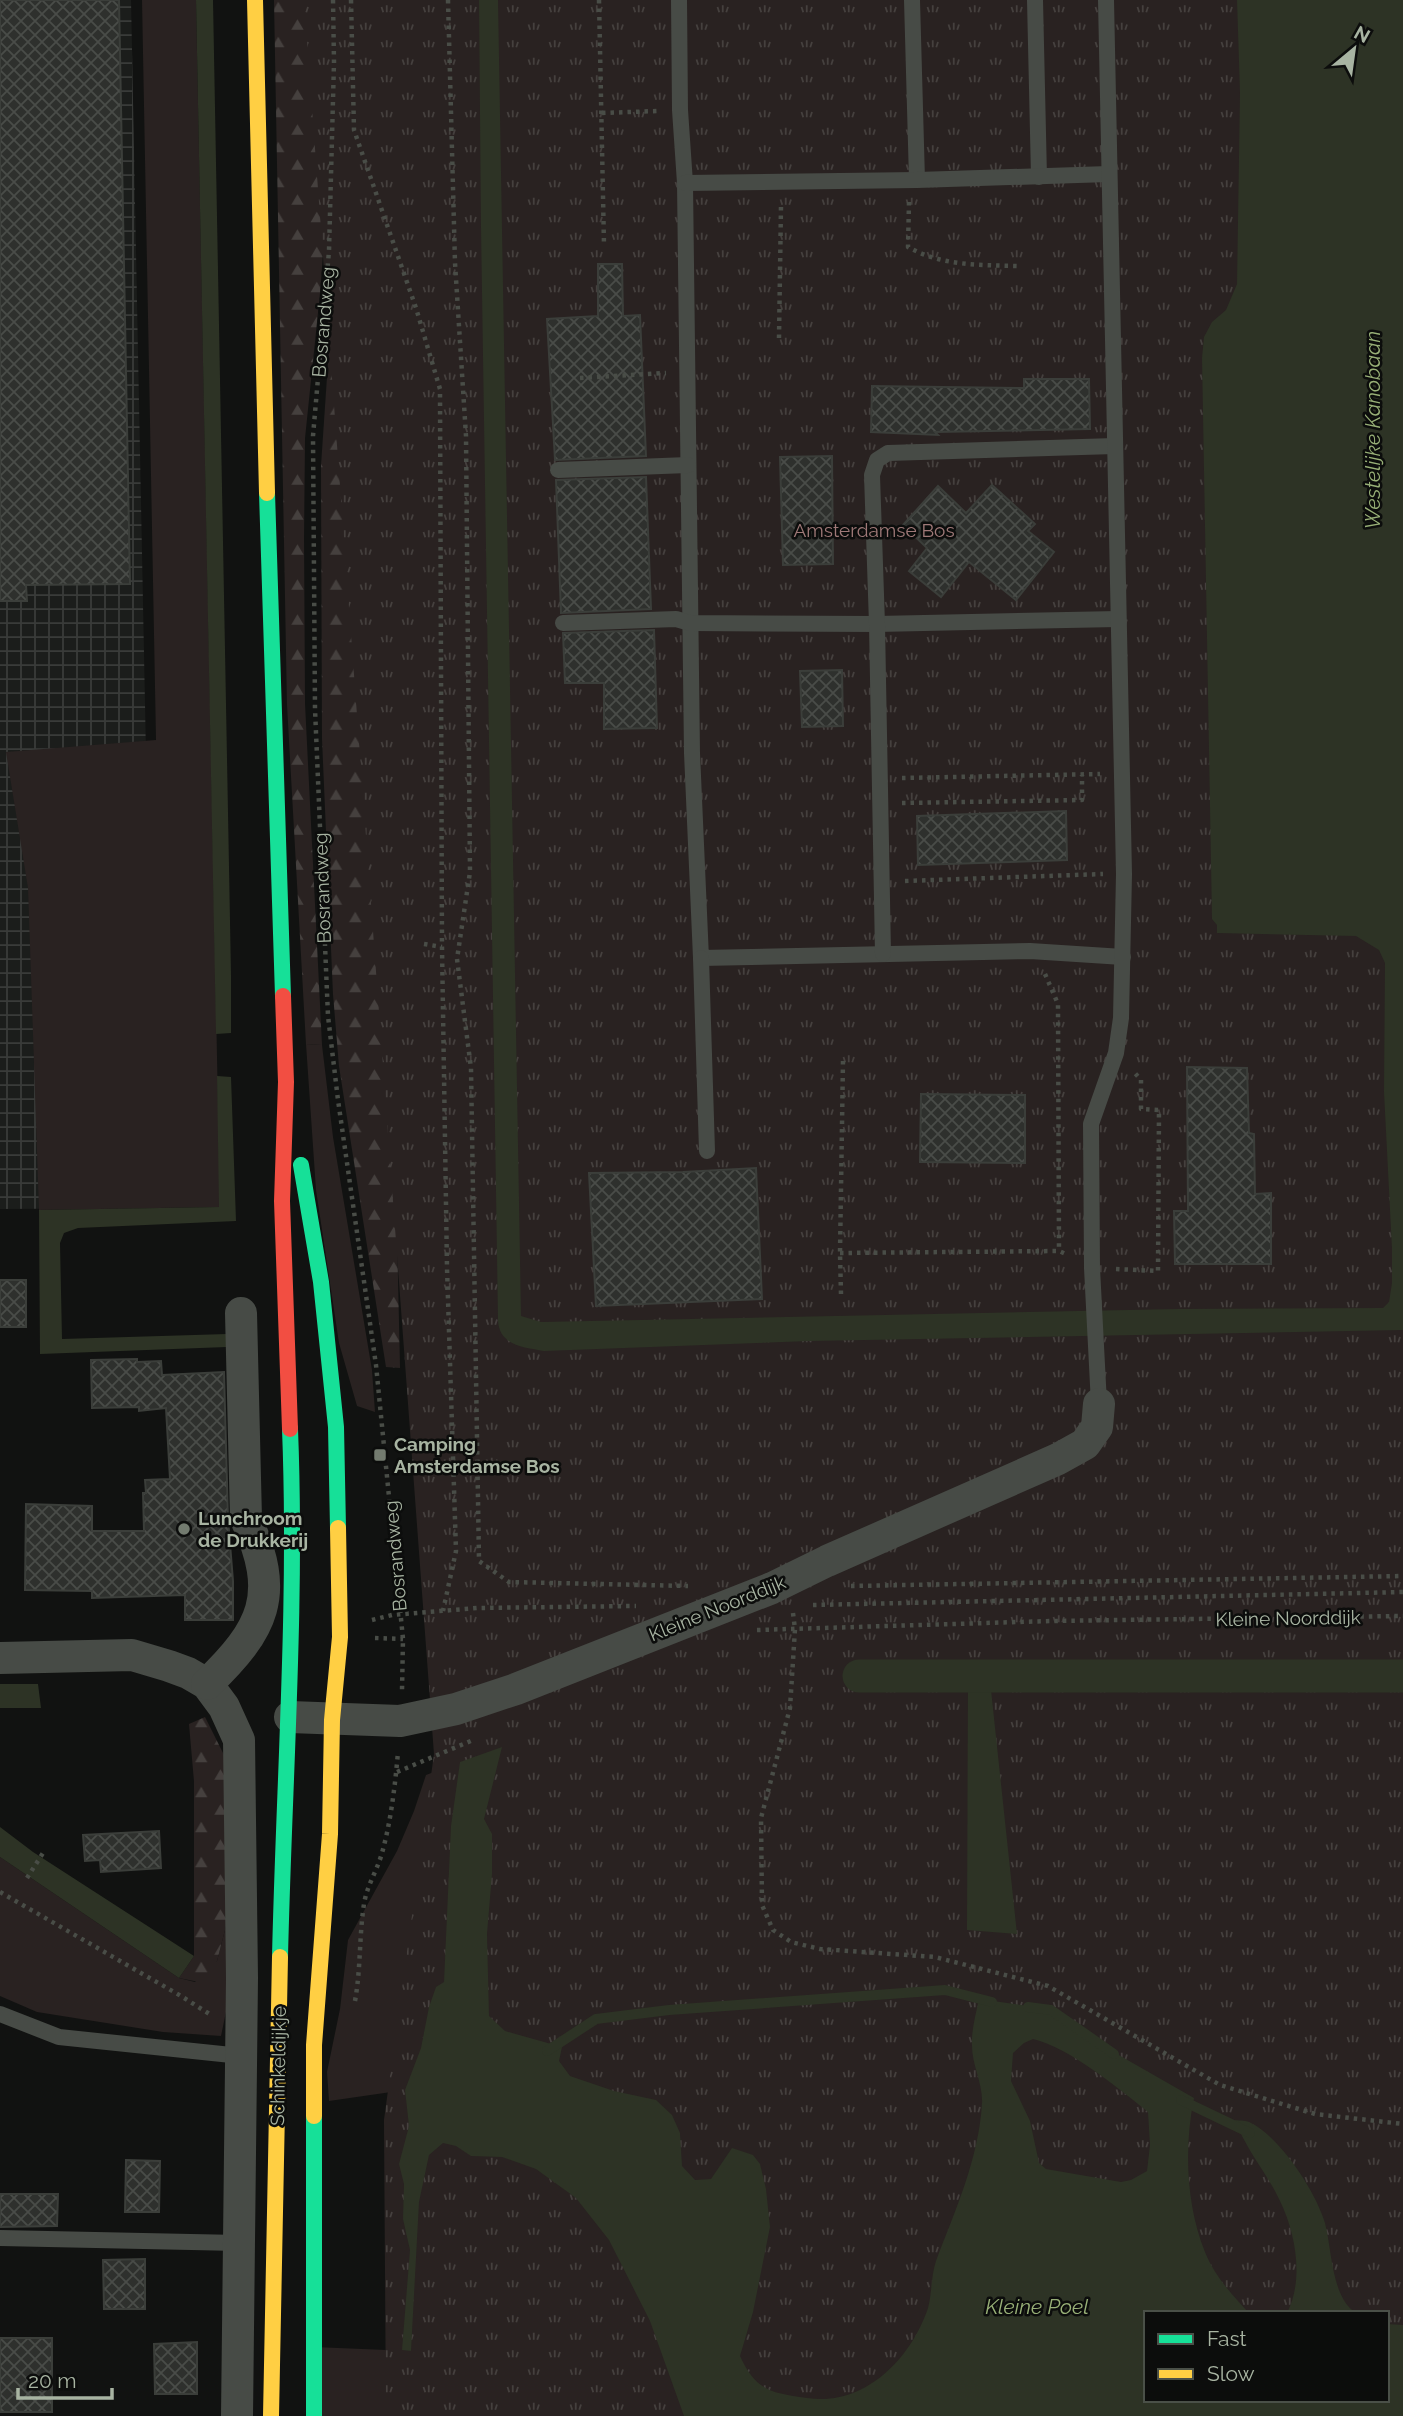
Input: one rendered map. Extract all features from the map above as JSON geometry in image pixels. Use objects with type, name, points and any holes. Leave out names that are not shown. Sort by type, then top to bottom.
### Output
[{"type":"main road","points":[[255,0],[272,684],[286,1082],[282,1201],[293,1501],[290,1717]]},
{"type":"main road","points":[[286,1082],[321,1282],[337,1427],[340,1637],[332,1720]]},
{"type":"main road","name":"Schinkeldijkje","points":[[271,2416],[281,1926],[290,1717]]},
{"type":"main road","name":"Schinkeldijkje","points":[[314,2416],[314,2045],[330,1834],[332,1720]]},
{"type":"street","points":[[0,1658],[132,1655],[188,1673],[207,1684],[232,1660],[252,1634],[262,1610],[266,1583],[256,1540],[246,1519],[241,1313]]},
{"type":"street","name":"Kleine Noorddijk","points":[[290,1717],[400,1721],[456,1709],[516,1689],[730,1605],[1058,1459],[1085,1444],[1097,1427],[1099,1404]]},
{"type":"street","name":"Schinkeldijkje","points":[[207,1684],[224,1707],[239,1740],[241,2046],[237,2416]]},
{"type":"lane","points":[[679,0],[680,110],[685,183],[692,752],[707,1151]]},
{"type":"lane","points":[[912,0],[913,180]]},
{"type":"lane","points":[[1035,0],[1039,177]]},
{"type":"lane","points":[[1099,1404],[1093,1268],[1091,1124],[1116,1053],[1121,1018],[1124,874],[1106,0]]},
{"type":"lane","points":[[685,183],[1109,174]]},
{"type":"lane","points":[[883,954],[872,475],[877,460],[888,453],[1115,446]]},
{"type":"lane","points":[[558,470],[688,465]]},
{"type":"lane","points":[[564,623],[676,619],[690,623],[877,625],[1118,619]]},
{"type":"lane","points":[[701,958],[1030,951],[1123,957]]},
{"type":"lane","points":[[0,2014],[59,2037],[241,2046]]},
{"type":"lane","points":[[0,2238],[239,2243]]},
{"type":"path","name":"Bosrandweg","points":[[333,0],[329,251],[313,436],[316,737],[328,1016],[376,1365],[400,1614],[403,1680],[397,1772],[382,1855],[371,1878],[364,1904],[360,1975],[355,2002]]},
{"type":"path","points":[[351,0],[354,130],[416,308],[440,389],[442,947],[447,1268],[456,1551],[443,1611]]},
{"type":"path","points":[[448,0],[455,263],[466,436],[467,504],[470,872],[457,959],[471,1068],[479,1561],[509,1582],[689,1586]]},
{"type":"path","points":[[599,0],[604,245]]},
{"type":"path","points":[[602,113],[680,110]]},
{"type":"path","points":[[913,180],[908,247],[926,257],[970,265],[1018,266]]},
{"type":"path","points":[[779,338],[781,182]]},
{"type":"path","points":[[580,378],[687,372]]},
{"type":"path","points":[[880,778],[1121,774]]},
{"type":"path","points":[[880,803],[1082,800],[1082,775]]},
{"type":"path","points":[[881,881],[1124,874]]},
{"type":"path","points":[[424,944],[442,947]]},
{"type":"path","points":[[1030,951],[1046,975],[1058,1004],[1059,1251]]},
{"type":"path","points":[[839,1253],[1059,1251],[1093,1268],[1158,1271],[1158,1110],[1141,1108],[1142,1080],[1116,1053]]},
{"type":"path","points":[[841,1294],[839,1253],[843,1061]]},
{"type":"path","points":[[841,1586],[1403,1576]]},
{"type":"path","points":[[806,1605],[1403,1592]]},
{"type":"path","points":[[792,1605],[795,1629],[790,1708],[761,1818],[762,1905],[773,1930],[791,1942],[820,1949],[935,1957],[1048,1986],[1220,2085],[1315,2114],[1403,2124]]},
{"type":"path","points":[[368,1620],[400,1614],[477,1608],[637,1606]]},
{"type":"path","name":"Kleine Noorddijk","points":[[795,1629],[1051,1621],[1403,1616]]},
{"type":"path","points":[[27,1878],[43,1853]]},
{"type":"path","points":[[0,1892],[181,1996],[241,2046]]},
{"type":"shaded area","points":[[0,0],[131,0],[155,1208],[0,1209]]},
{"type":"green space","points":[[142,0],[196,0],[220,1207],[39,1210],[28,888],[6,752],[156,740]]},
{"type":"green space","points":[[274,0],[326,0],[325,226],[305,438],[304,538],[305,704],[322,1045],[306,1044],[287,704]]},
{"type":"green space","name":"Amsterdamse Bos","points":[[304,0],[1403,0],[1403,2416],[386,2416],[384,2120],[434,1754]]},
{"type":"green space","points":[[335,260],[392,1013],[400,1368],[386,1367],[339,1066],[333,994],[322,738],[321,466]]},
{"type":"green space","points":[[306,1044],[322,1045],[333,1137],[372,1370],[375,1412],[357,1406],[339,1343],[316,1190]]},
{"type":"green space","points":[[205,1717],[224,1755],[227,1922],[217,1961],[204,1983],[179,1978],[194,1956],[194,1781],[189,1724]]},
{"type":"green space","points":[[460,1762],[405,2090],[329,2101],[327,2072],[340,2009],[348,1940],[397,1851],[426,1775]]},
{"type":"green space","points":[[0,1857],[179,1978],[195,1982],[217,1961],[227,1922],[231,1988],[221,2036],[163,2032],[37,2012],[0,1996]]},
{"type":"green space","points":[[314,2347],[411,2351],[409,2416],[316,2416]]},
{"type":"water","points":[[196,0],[213,0],[231,975],[231,1033],[216,1034]]},
{"type":"water","name":"Westelijke Kanobaan","points":[[479,0],[498,0],[521,1316],[541,1322],[1178,1309],[1383,1308],[1389,1302],[1392,1249],[1384,1092],[1385,963],[1379,950],[1356,936],[1217,933],[1217,925],[1212,919],[1202,358],[1204,337],[1212,322],[1226,310],[1237,284],[1240,93],[1237,0],[1403,0],[1403,1330],[810,1341],[544,1351],[514,1344],[503,1335],[498,1320]]},
{"type":"water","points":[[217,1076],[231,1077],[236,1221],[78,1228],[64,1233],[60,1243],[62,1339],[227,1334],[227,1347],[40,1354],[39,1210],[219,1207]]},
{"type":"water","points":[[968,1671],[989,1671],[1017,1934],[967,1930]]},
{"type":"water","points":[[0,1684],[38,1684],[41,1708],[0,1708]]},
{"type":"water","name":"Kleine Poel","points":[[502,1747],[484,1819],[492,1834],[487,1934],[489,2016],[505,2031],[562,2047],[559,2061],[570,2076],[614,2091],[656,2100],[672,2115],[680,2133],[682,2166],[695,2180],[711,2179],[732,2148],[753,2155],[760,2164],[770,2227],[753,2312],[740,2356],[752,2377],[766,2388],[807,2398],[828,2399],[848,2395],[882,2376],[910,2345],[920,2327],[928,2308],[936,2261],[965,2184],[980,2124],[982,2096],[972,2053],[979,1999],[1035,2007],[1061,2016],[1096,2042],[1194,2098],[1188,2156],[1194,2215],[1213,2269],[1247,2311],[1144,2311],[1144,2402],[1389,2402],[1389,2324],[1403,2325],[1403,2416],[684,2416],[650,2321],[609,2240],[576,2198],[536,2169],[502,2157],[471,2156],[456,2146],[443,2143],[429,2155],[419,2202],[411,2351],[402,2350],[410,2250],[403,2219],[404,2184],[399,2164],[409,2126],[405,2090],[421,2048],[436,1987],[444,1982],[451,1826],[460,1762]],"holes":[[[1033,2039],[1062,2051],[1093,2070],[1148,2112],[1150,2145],[1147,2171],[1121,2182],[1046,2169],[1039,2163],[1030,2121],[1011,2081],[1013,2053]]]},
{"type":"water","points":[[0,1827],[33,1852],[194,1956],[179,1978],[0,1857]]},
{"type":"water","points":[[1235,2120],[1249,2122],[1274,2140],[1305,2181],[1325,2223],[1337,2284],[1348,2306],[1354,2311],[1288,2311],[1295,2286],[1294,2242],[1286,2214],[1275,2191]]},
{"type":"building","points":[[0,0],[119,0],[130,584],[26,585],[27,601],[0,601]]},
{"type":"building","points":[[598,264],[622,264],[623,316],[640,315],[646,456],[555,460],[547,319],[598,316]]},
{"type":"building","points":[[1024,379],[1089,379],[1090,429],[935,432],[938,435],[871,432],[872,386],[1024,388]]},
{"type":"building","points":[[832,456],[833,564],[783,565],[780,457]]},
{"type":"building","points":[[646,477],[651,609],[561,613],[556,480]]},
{"type":"building","points":[[992,485],[1035,524],[1028,531],[1054,552],[1016,600],[969,562],[941,597],[909,571],[927,548],[903,525],[938,486],[966,513]]},
{"type":"building","points":[[654,630],[657,728],[604,729],[604,683],[565,683],[563,633]]},
{"type":"building","points":[[842,670],[843,726],[802,727],[800,671]]},
{"type":"building","points":[[1066,811],[1067,860],[918,865],[917,816]]},
{"type":"building","points":[[1187,1067],[1247,1068],[1249,1133],[1254,1134],[1255,1194],[1271,1193],[1271,1264],[1175,1264],[1174,1211],[1188,1211]]},
{"type":"building","points":[[921,1094],[1025,1095],[1025,1163],[920,1162]]},
{"type":"building","points":[[756,1168],[762,1299],[596,1306],[589,1173]]},
{"type":"building","points":[[0,1280],[26,1280],[26,1327],[0,1327]]},
{"type":"building","points":[[137,1359],[137,1362],[161,1361],[162,1375],[224,1372],[233,1620],[185,1620],[185,1595],[92,1598],[92,1591],[25,1590],[26,1504],[92,1506],[92,1531],[144,1531],[145,1480],[170,1479],[166,1408],[139,1411],[139,1407],[92,1408],[91,1360]]},
{"type":"building","points":[[159,1831],[161,1868],[101,1872],[100,1860],[85,1861],[83,1835]]},
{"type":"building","points":[[126,2160],[160,2161],[159,2212],[125,2212]]},
{"type":"building","points":[[0,2194],[58,2194],[57,2226],[0,2227]]},
{"type":"building","points":[[145,2259],[145,2309],[104,2309],[103,2260]]},
{"type":"building","points":[[0,2338],[52,2338],[52,2412],[0,2412]]},
{"type":"building","points":[[197,2342],[197,2394],[155,2394],[154,2344]]},
{"type":"waterway","points":[[859,1676],[1403,1676]]},
{"type":"waterway","points":[[547,2051],[596,2019],[669,2010],[945,1990],[992,2002]]},
{"type":"waterway","points":[[1028,2007],[1051,2010],[1114,2054]]},
{"type":"waterway","points":[[1181,2100],[1250,2133]]},
{"type":"traffic: fast","points":[[267,493],[283,996]]},
{"type":"traffic: fast","points":[[301,1165],[321,1282],[336,1427],[338,1528]]},
{"type":"traffic: fast","points":[[280,1957],[291,1627],[290,1429]]},
{"type":"traffic: fast","points":[[314,2116],[314,2416]]},
{"type":"traffic: slow","points":[[255,0],[267,493]]},
{"type":"traffic: slow","points":[[314,2116],[314,2045],[330,1834],[332,1720],[340,1637],[338,1528]]},
{"type":"traffic: slow","points":[[271,2416],[280,1957]]},
{"type":"traffic: jam","points":[[283,996],[286,1082],[282,1201],[290,1429]]},
{"type":"place","name":"Camping Amsterdamse Bos","points":[[380,1455]]},
{"type":"place","name":"Lunchroom de Drukkerij","points":[[184,1529]]}]
